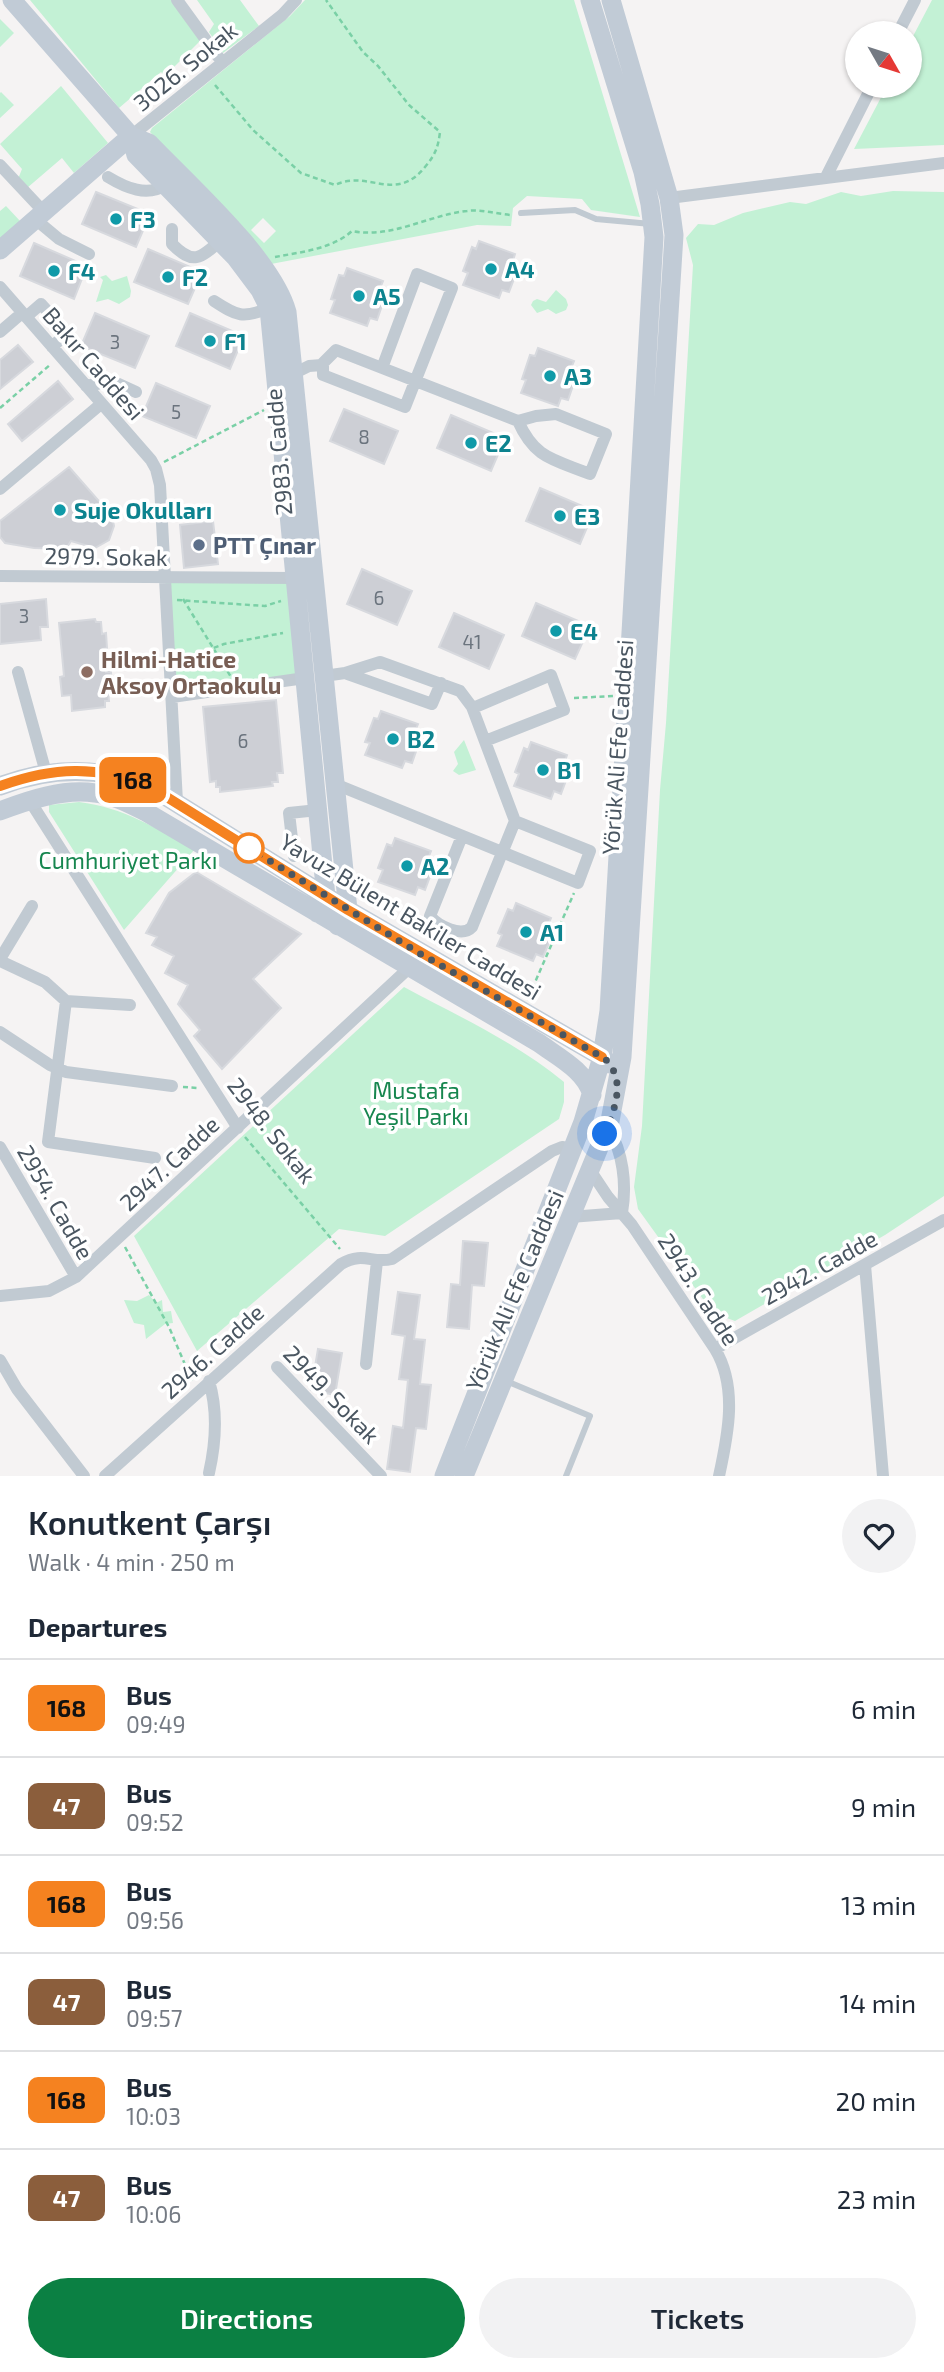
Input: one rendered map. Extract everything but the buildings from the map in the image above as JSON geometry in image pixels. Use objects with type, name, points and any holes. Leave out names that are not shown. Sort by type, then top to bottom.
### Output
[{"type":"street","name":"2983. Cadde","points":[[12,0],[131,136],[136,155],[287,312],[295,373],[314,677],[322,905]]},
{"type":"street","points":[[177,0],[222,62]]},
{"type":"street","name":"3026. Sokak","points":[[131,136],[282,15],[296,0]]},
{"type":"street","name":"Yörük Ali Efe Caddesi","points":[[444,1476],[592,1096],[602,1057],[609,1011],[629,695],[653,225],[643,172],[590,0]]},
{"type":"street","name":"Yörük Ali Efe Caddesi","points":[[464,1476],[608,1126],[618,1087],[624,1043],[674,247],[670,198],[611,0]]},
{"type":"street","points":[[904,21],[915,0]]},
{"type":"street","points":[[826,177],[866,98]]},
{"type":"street","name":"2983. Cadde","points":[[131,136],[149,143],[257,258],[269,296],[300,630],[314,677],[335,784],[343,918]]},
{"type":"street","points":[[0,250],[131,136]]},
{"type":"street","points":[[650,204],[670,198],[944,163]]},
{"type":"street","points":[[0,165],[59,239],[89,254]]},
{"type":"street","points":[[108,177],[145,191],[153,191],[166,185]]},
{"type":"street","points":[[172,229],[170,242],[181,253],[190,257],[201,256],[219,241]]},
{"type":"street","points":[[322,365],[325,377],[405,407],[452,288],[417,274],[382,368]]},
{"type":"street","name":"Bakır Caddesi","points":[[0,287],[155,467]]},
{"type":"street","points":[[214,301],[243,316],[251,315],[269,296]]},
{"type":"street","points":[[0,332],[41,304],[67,333],[56,352]]},
{"type":"street","points":[[295,373],[309,366],[322,365],[336,350],[517,421],[539,454],[590,474],[606,434],[556,414],[517,421]]},
{"type":"street","points":[[86,386],[112,381],[136,392]]},
{"type":"street","points":[[0,489],[101,404]]},
{"type":"street","points":[[155,467],[160,485],[177,802]]},
{"type":"street","name":"2979. Sokak","points":[[0,576],[165,578],[296,586]]},
{"type":"street","points":[[172,697],[345,673],[380,662],[460,691],[473,708],[515,821],[472,927],[467,932],[458,932],[435,922],[430,916],[462,836]]},
{"type":"street","points":[[19,672],[46,773]]},
{"type":"street","points":[[345,673],[432,705],[441,683]]},
{"type":"street","points":[[473,708],[551,675],[560,699],[564,710],[485,741]]},
{"type":"street","name":"Yavuz Bülent Bakiler Caddesi","points":[[0,786],[46,773],[80,770],[118,775],[149,786],[177,802],[322,905],[414,960],[560,1058],[583,1079],[592,1096]]},
{"type":"street","points":[[335,784],[578,883],[590,851],[515,821]]},
{"type":"street","name":"Yavuz Bülent Bakiler Caddesi","points":[[0,811],[30,801],[84,792],[105,795],[166,823],[322,905]]},
{"type":"street","name":"2948. Sokak","points":[[30,801],[238,1128]]},
{"type":"street","points":[[294,856],[289,813],[318,810]]},
{"type":"street","points":[[32,906],[0,960],[45,982],[66,1001],[130,1005]]},
{"type":"street","name":"Yavuz Bülent Bakiler Caddesi","points":[[414,960],[522,1012],[602,1057]]},
{"type":"street","name":"2947. Cadde","points":[[0,1296],[49,1291],[76,1277],[238,1128],[414,960]]},
{"type":"street","points":[[66,1001],[48,1142],[155,1158]]},
{"type":"street","points":[[0,1032],[57,1069],[172,1086]]},
{"type":"street","points":[[602,1057],[614,1070],[618,1087]]},
{"type":"street","points":[[570,1217],[622,1213],[622,1171],[617,1147],[608,1126]]},
{"type":"street","name":"2954. Cadde","points":[[0,1147],[76,1277]]},
{"type":"street","points":[[349,1260],[364,1257],[377,1261],[392,1259],[552,1151],[562,1147],[573,1149],[590,1170]]},
{"type":"street","name":"2943. Cadde","points":[[590,1170],[715,1349],[725,1368],[729,1407],[719,1476]]},
{"type":"street","name":"2942. Cadde","points":[[715,1349],[944,1220]]},
{"type":"street","name":"2946. Cadde","points":[[104,1476],[337,1267],[349,1260]]},
{"type":"street","points":[[366,1364],[377,1261]]},
{"type":"street","points":[[865,1265],[883,1476]]},
{"type":"street","points":[[0,1360],[17,1390],[84,1476]]},
{"type":"street","name":"2949. Sokak","points":[[277,1367],[381,1476]]},
{"type":"street","points":[[209,1381],[215,1422],[209,1473]]},
{"type":"lane","points":[[521,213],[575,210],[596,219],[653,225]]},
{"type":"lane","points":[[502,1380],[590,1416],[566,1476]]},
{"type":"path","points":[[206,74],[253,130],[300,173],[334,185],[345,181],[402,186],[413,181],[437,152],[440,132],[409,105],[378,66],[363,52],[326,0]]},
{"type":"path","points":[[257,258],[274,258],[325,246],[352,231],[369,233],[404,228],[465,211],[512,215],[521,213]]},
{"type":"path","points":[[0,408],[56,352]]},
{"type":"path","points":[[155,467],[279,402]]},
{"type":"path","points":[[166,600],[265,606],[296,586]]},
{"type":"path","points":[[183,600],[237,688]]},
{"type":"path","points":[[170,664],[248,639],[300,630]]},
{"type":"path","points":[[560,699],[629,695]]},
{"type":"path","points":[[522,1012],[578,883]]},
{"type":"path","points":[[172,1086],[211,1086]]},
{"type":"path","name":"2948. Sokak","points":[[238,1128],[349,1260]]},
{"type":"path","points":[[120,1238],[169,1327],[195,1393]]},
{"type":"green space","points":[[30,0],[171,0],[200,41],[165,76],[161,72],[119,108]]},
{"type":"green space","points":[[197,0],[240,0],[259,26],[223,53],[209,32],[214,24]]},
{"type":"green space","points":[[305,0],[574,0],[640,217],[591,210],[582,199],[527,196],[513,208],[511,226],[477,225],[271,264],[150,132],[290,16]],"holes":[[[263,218],[276,231],[264,243],[251,230]]]},
{"type":"green space","points":[[932,0],[944,0],[944,145],[854,149],[881,98],[922,98],[921,21]]},
{"type":"green space","points":[[0,19],[14,33],[0,47]]},
{"type":"green space","points":[[61,86],[108,143],[74,173],[62,158],[27,188],[18,179],[22,169],[0,144]]},
{"type":"green space","points":[[0,93],[14,105],[0,118]]},
{"type":"green space","points":[[893,191],[944,192],[944,1196],[885,1235],[735,1321],[713,1313],[638,1209],[634,1187],[642,1126],[693,265],[686,238],[698,224],[714,225],[743,213],[790,202],[806,204],[841,192],[861,196]]},
{"type":"green space","points":[[6,206],[21,222],[0,240],[0,211]]},
{"type":"green space","points":[[106,275],[112,281],[127,276],[130,297],[119,304],[108,299],[96,302],[103,280],[100,277]]},
{"type":"green space","points":[[556,290],[566,299],[566,310],[556,314],[548,309],[537,313],[531,305],[533,301],[537,299],[546,302]]},
{"type":"green space","points":[[165,578],[296,578],[305,678],[172,697]]},
{"type":"green space","points":[[464,740],[476,770],[459,775],[453,771],[458,764],[454,752]]},
{"type":"green space","name":"Cumhuriyet Parkı","points":[[79,802],[125,814],[195,849],[124,930],[49,812],[49,805]]},
{"type":"green space","name":"Mustafa Yeşil Parkı","points":[[404,987],[507,1042],[564,1082],[564,1102],[559,1119],[385,1236],[339,1229],[197,1351],[134,1236]]},
{"type":"green space","points":[[149,1295],[156,1303],[162,1300],[163,1312],[171,1311],[173,1323],[165,1324],[146,1339],[144,1325],[134,1323],[124,1300],[137,1301]]},
{"type":"bus line","name":"168","points":[[0,786],[34,775],[80,770],[118,775],[149,786],[419,953],[602,1057]]},
{"type":"place","name":"F3","points":[[116,219]]},
{"type":"place","name":"A4","points":[[491,269]]},
{"type":"place","name":"F4","points":[[54,271]]},
{"type":"place","name":"F2","points":[[168,277]]},
{"type":"place","name":"A5","points":[[359,296]]},
{"type":"place","name":"F1","points":[[210,341]]},
{"type":"place","name":"A3","points":[[550,376]]},
{"type":"place","name":"E2","points":[[471,443]]},
{"type":"place","name":"Suje Okulları","points":[[60,510]]},
{"type":"place","name":"E3","points":[[560,516]]},
{"type":"place","name":"PTT Çınar","points":[[199,545]]},
{"type":"place","name":"E4","points":[[556,631]]},
{"type":"place","name":"Hilmi-Hatice Aksoy Ortaokulu","points":[[87,672]]},
{"type":"place","name":"B2","points":[[393,739]]},
{"type":"place","name":"B1","points":[[543,770]]},
{"type":"place","name":"A2","points":[[407,866]]},
{"type":"place","name":"A1","points":[[526,932]]},
{"type":"route","points":[[249,848],[419,953],[604,1058],[614,1070],[618,1083],[605,1134]]}]
